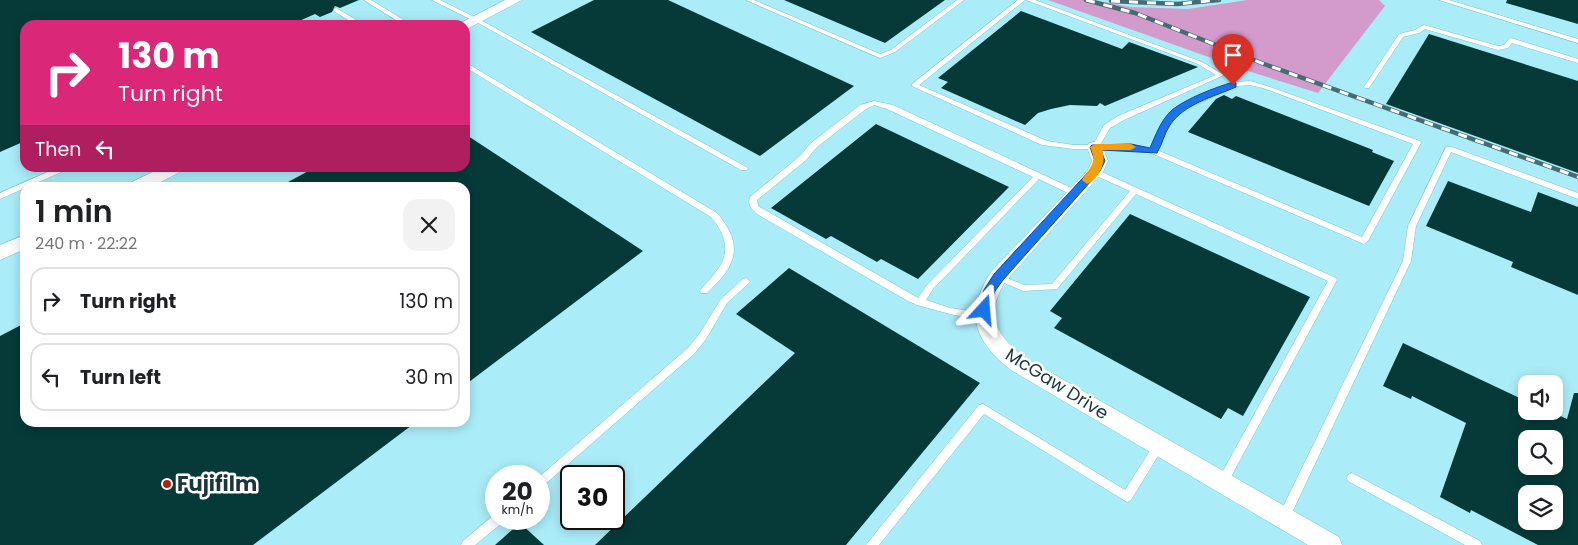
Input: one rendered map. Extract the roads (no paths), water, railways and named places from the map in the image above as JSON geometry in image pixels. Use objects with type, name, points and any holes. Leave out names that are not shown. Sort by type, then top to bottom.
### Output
[{"type":"street","points":[[470,22],[515,0]]},
{"type":"street","points":[[984,317],[987,296],[998,277],[1095,172],[1100,161],[1095,147]]},
{"type":"street","points":[[146,182],[166,172]]},
{"type":"street","points":[[0,253],[20,243]]},
{"type":"street","name":"McGaw Drive","points":[[984,317],[992,338],[1011,359],[1330,545]]},
{"type":"lane","points":[[367,0],[401,20]]},
{"type":"lane","points":[[436,0],[466,20]]},
{"type":"lane","points":[[749,0],[880,56],[893,51],[961,0]]},
{"type":"lane","points":[[1022,0],[914,85],[1045,143],[1068,147],[1131,147],[1153,151],[1364,241],[1417,143],[1265,87],[1246,83],[1233,85],[1180,109],[1167,121],[1153,151]]},
{"type":"lane","points":[[1029,0],[1204,65],[1221,75],[1121,118],[1107,127],[1095,147]]},
{"type":"lane","points":[[1442,0],[1578,41]]},
{"type":"lane","points":[[336,10],[353,20]]},
{"type":"lane","points":[[470,23],[744,168]]},
{"type":"lane","points":[[1367,87],[1401,35],[1416,32],[1424,26],[1498,48],[1506,47],[1511,40],[1578,61]]},
{"type":"lane","points":[[470,67],[714,215],[725,229],[730,250],[722,271],[704,291]]},
{"type":"lane","points":[[984,317],[919,303],[754,207],[752,200],[758,193],[803,158],[816,144],[865,106],[878,103],[1075,193]]},
{"type":"lane","points":[[1284,518],[1407,261],[1412,226],[1449,149],[1578,196]]},
{"type":"lane","points":[[32,182],[54,172]]},
{"type":"lane","points":[[1095,172],[1333,280],[1222,483]]},
{"type":"lane","points":[[919,303],[926,291],[1038,176]]},
{"type":"lane","points":[[0,196],[20,187]]},
{"type":"lane","points":[[998,277],[1023,288],[1054,286],[1135,190]]},
{"type":"lane","points":[[550,473],[691,351],[703,336],[724,301],[746,281]]},
{"type":"lane","points":[[872,545],[983,408],[1127,497],[1158,446]]},
{"type":"lane","points":[[1352,478],[1476,545]]},
{"type":"lane","points":[[467,545],[485,530]]},
{"type":"railway","points":[[1086,0],[1135,13],[1264,64],[1578,177]]},
{"type":"railway","points":[[1111,1],[1177,4],[1219,0]]},
{"type":"place","name":"Fujifilm","points":[[167,484]]}]
